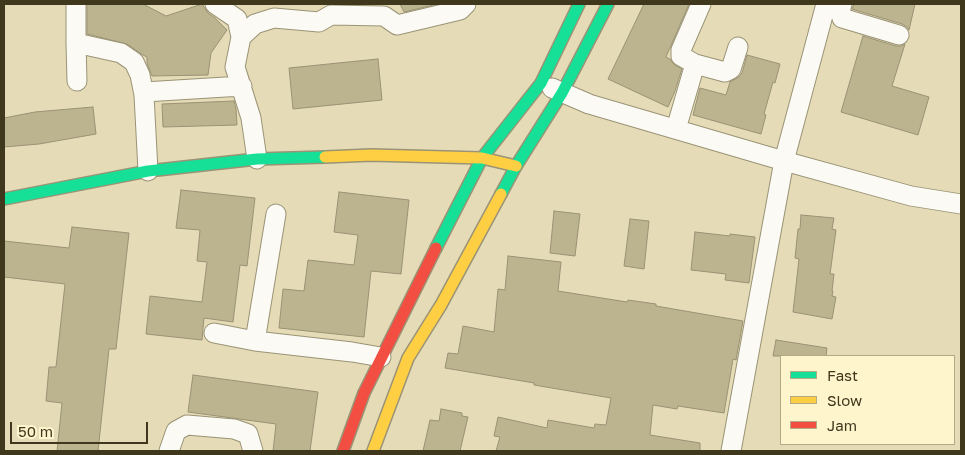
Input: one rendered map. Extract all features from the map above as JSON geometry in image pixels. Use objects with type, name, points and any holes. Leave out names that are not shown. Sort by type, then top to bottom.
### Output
[{"type":"street","points":[[76,4],[77,81]]},
{"type":"street","points":[[215,4],[238,20],[255,24],[274,18],[319,22],[331,15],[384,16],[397,25],[460,10],[466,4]]},
{"type":"street","points":[[342,451],[364,393],[381,357],[482,158],[541,83],[579,4]]},
{"type":"street","points":[[373,451],[408,358],[441,305],[516,166],[562,93],[608,4]]},
{"type":"street","points":[[701,4],[681,50],[681,56],[695,64],[725,72],[731,69],[738,47]]},
{"type":"street","points":[[730,451],[784,161],[826,4]]},
{"type":"street","points":[[842,4],[840,12],[842,18],[899,35]]},
{"type":"street","points":[[238,20],[235,67],[251,118],[257,158]]},
{"type":"street","points":[[76,43],[121,53],[134,62],[140,75],[144,92],[148,171]]},
{"type":"street","points":[[676,129],[695,64]]},
{"type":"street","points":[[541,83],[589,104],[784,161],[911,196],[961,204]]},
{"type":"street","points":[[144,92],[242,86]]},
{"type":"street","points":[[4,199],[148,171],[257,158],[371,154],[482,158],[516,166]]},
{"type":"street","points":[[255,341],[276,214]]},
{"type":"street","points":[[214,332],[255,341],[381,357]]},
{"type":"street","points":[[169,451],[176,431],[187,425],[234,429],[248,434],[253,451]]},
{"type":"building","points":[[87,4],[143,4],[166,16],[202,4],[208,13],[227,30],[211,53],[208,75],[152,76],[147,63],[147,57],[127,44],[87,34]]},
{"type":"building","points":[[400,4],[438,4],[404,12]]},
{"type":"building","points":[[644,4],[689,4],[666,57],[682,69],[668,107],[608,79]]},
{"type":"building","points":[[854,4],[915,4],[909,30],[902,24],[852,9]]},
{"type":"building","points":[[863,36],[896,46],[905,44],[892,86],[929,97],[918,135],[841,112]]},
{"type":"building","points":[[747,55],[780,64],[764,114],[766,115],[761,134],[693,115],[700,88],[726,95],[730,82],[742,73]]},
{"type":"building","points":[[378,59],[382,100],[293,109],[289,68]]},
{"type":"building","points":[[234,101],[237,125],[163,127],[162,104]]},
{"type":"building","points":[[93,107],[96,134],[39,144],[4,147],[4,118],[35,112]]},
{"type":"building","points":[[181,190],[255,198],[247,266],[240,265],[233,322],[204,318],[202,340],[146,334],[150,296],[202,302],[207,262],[197,261],[200,230],[176,228]]},
{"type":"building","points":[[339,192],[409,200],[401,274],[371,271],[364,337],[279,328],[283,289],[304,291],[308,260],[354,265],[358,235],[334,232]]},
{"type":"building","points":[[554,211],[580,214],[575,256],[550,253]]},
{"type":"building","points":[[801,215],[834,218],[832,229],[836,230],[830,274],[834,274],[832,296],[836,297],[832,319],[793,312],[799,259],[795,258]]},
{"type":"building","points":[[630,219],[649,221],[644,269],[624,266]]},
{"type":"building","points":[[72,227],[129,233],[116,349],[109,349],[98,451],[57,451],[62,403],[46,401],[49,367],[56,367],[65,284],[4,277],[4,241],[69,248]]},
{"type":"building","points":[[695,232],[755,237],[749,283],[725,280],[726,274],[691,270]]},
{"type":"building","points":[[508,256],[561,262],[558,291],[627,302],[628,300],[656,304],[656,306],[743,321],[736,360],[733,359],[724,413],[678,406],[677,409],[653,405],[650,435],[700,443],[700,451],[496,451],[500,437],[494,436],[498,417],[547,428],[548,420],[594,428],[595,424],[606,425],[611,398],[445,368],[448,353],[458,354],[463,326],[494,332],[498,289],[505,290]]},
{"type":"building","points":[[776,340],[827,348],[826,355],[773,356]]},
{"type":"building","points":[[193,375],[318,392],[310,451],[273,451],[276,424],[188,412]]},
{"type":"building","points":[[441,409],[462,413],[462,416],[468,417],[460,451],[423,451],[430,420],[439,421]]},
{"type":"traffic: fast","points":[[436,248],[482,158],[541,83],[579,4]]},
{"type":"traffic: fast","points":[[501,194],[516,166],[562,93],[608,4]]},
{"type":"traffic: fast","points":[[4,199],[148,171],[257,159],[325,157]]},
{"type":"traffic: slow","points":[[325,157],[371,155],[482,158],[516,166]]},
{"type":"traffic: slow","points":[[373,451],[408,358],[441,305],[501,194]]},
{"type":"traffic: jam","points":[[343,451],[364,393],[436,248]]}]
